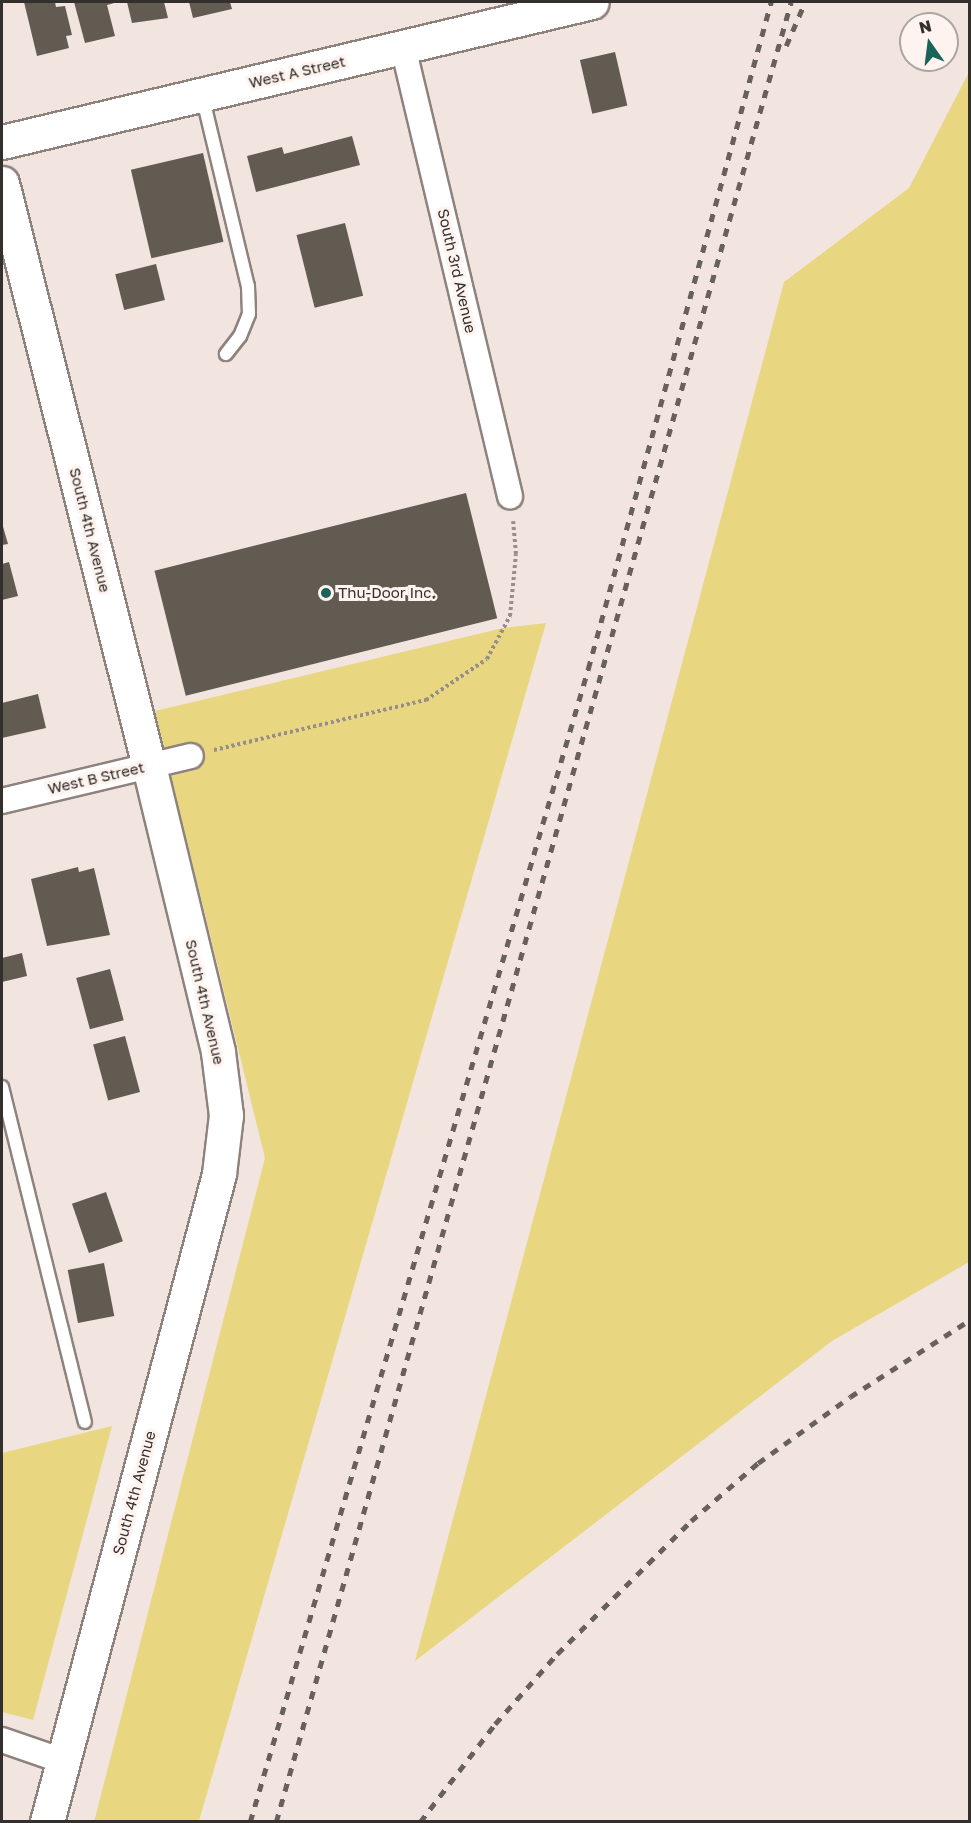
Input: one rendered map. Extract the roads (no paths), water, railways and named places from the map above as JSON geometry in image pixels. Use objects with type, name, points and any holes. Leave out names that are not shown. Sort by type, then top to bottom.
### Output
[{"type":"street","name":"West A Street","points":[[2,142],[592,2]]},
{"type":"street","name":"South 3rd Avenue","points":[[403,46],[510,496]]},
{"type":"street","name":"South 4th Avenue","points":[[2,183],[149,766],[218,1052],[226,1115],[219,1174],[47,1821]]},
{"type":"street","name":"West B Street","points":[[2,801],[192,756]]},
{"type":"street","points":[[2,1740],[63,1761]]},
{"type":"lane","points":[[202,94],[248,286],[249,314],[240,336],[226,354]]},
{"type":"lane","points":[[2,1087],[85,1422]]},
{"type":"railway","points":[[250,1822],[588,669],[771,2]]},
{"type":"railway","points":[[276,1822],[791,2]]},
{"type":"railway","points":[[786,46],[805,2]]},
{"type":"railway","points":[[420,1822],[495,1724],[557,1654],[691,1521],[758,1463],[850,1397],[970,1320]]},
{"type":"place","name":"Thu-Door Inc.","points":[[326,593]]}]
